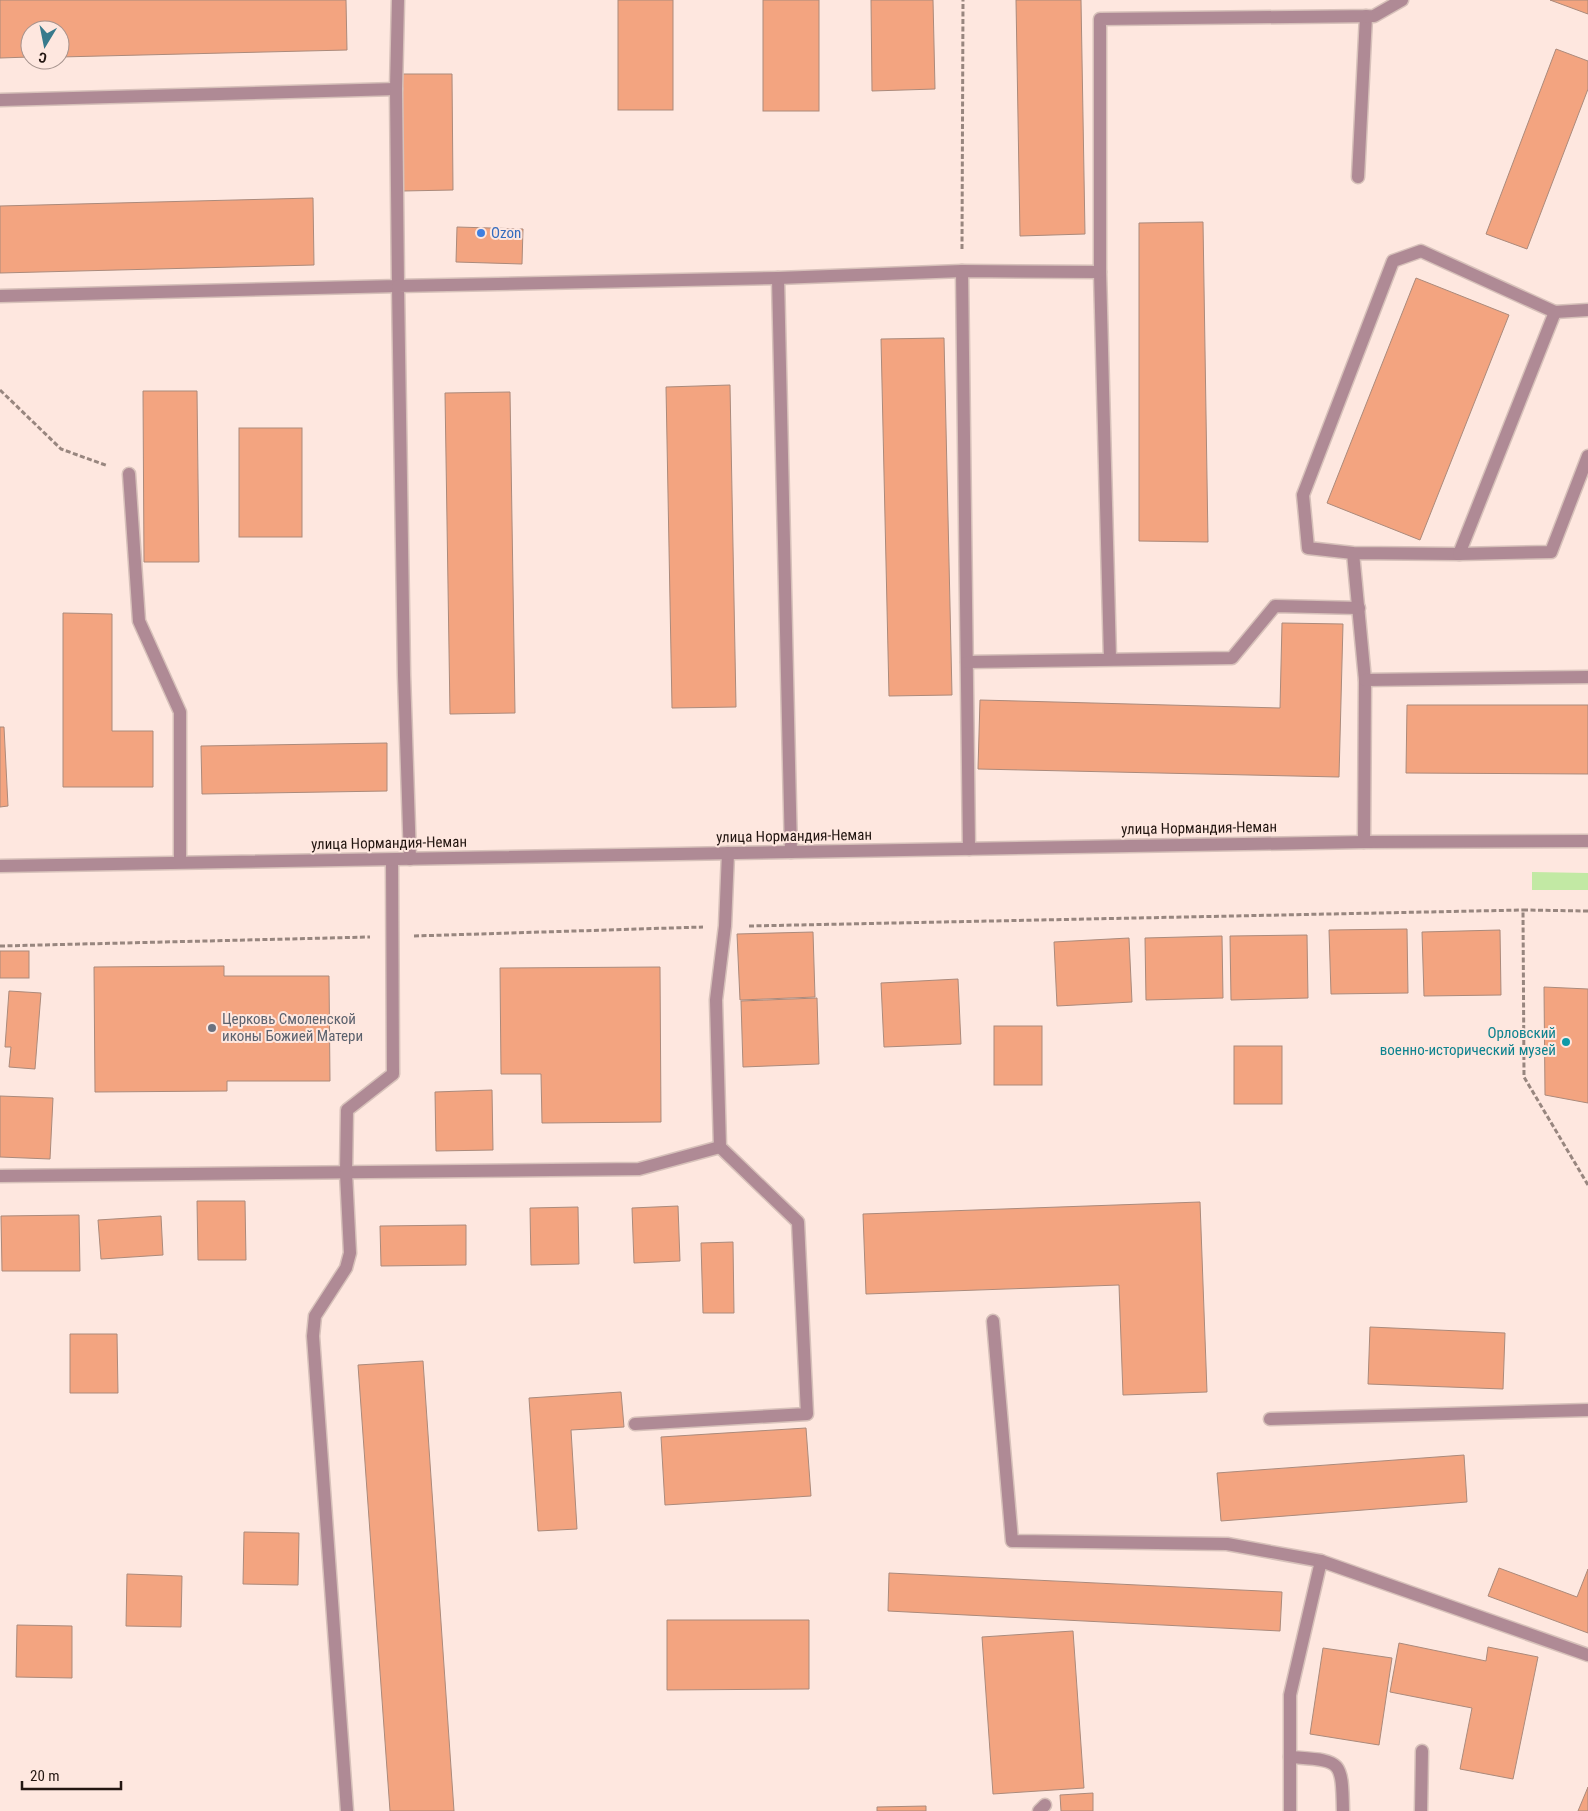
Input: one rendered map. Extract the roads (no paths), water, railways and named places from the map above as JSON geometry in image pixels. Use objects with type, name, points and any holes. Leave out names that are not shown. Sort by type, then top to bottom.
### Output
[{"type":"street","points":[[398,0],[396,89],[398,286],[404,665],[410,860]]},
{"type":"street","points":[[1110,659],[1100,272],[1100,19],[1374,16],[1402,0]]},
{"type":"street","points":[[1358,177],[1366,16]]},
{"type":"street","points":[[0,100],[396,89]]},
{"type":"street","points":[[1588,310],[1554,312],[1421,251],[1393,261],[1303,495],[1308,548],[1353,553],[1459,554],[1551,552],[1588,456]]},
{"type":"street","points":[[0,296],[778,278],[962,271],[1100,272]]},
{"type":"street","points":[[962,271],[969,849]]},
{"type":"street","points":[[778,278],[791,852]]},
{"type":"street","points":[[1459,554],[1554,312]]},
{"type":"street","points":[[130,474],[139,621],[180,712],[180,861]]},
{"type":"street","points":[[1353,553],[1360,608],[1365,680],[1364,842]]},
{"type":"street","points":[[967,662],[1232,658],[1275,606],[1360,608]]},
{"type":"street","points":[[1365,680],[1588,677]]},
{"type":"street","name":"улица Нормандия-Неман","points":[[0,866],[180,861],[410,860],[1364,842],[1588,841]]},
{"type":"street","points":[[635,1424],[807,1414],[798,1222],[720,1147],[716,1000],[725,926],[728,853]]},
{"type":"street","points":[[347,1811],[313,1336],[315,1316],[346,1268],[350,1253],[346,1173],[347,1110],[393,1074],[392,860]]},
{"type":"street","points":[[0,1176],[639,1169],[720,1147]]},
{"type":"street","points":[[993,1321],[1012,1540],[1227,1544],[1321,1561],[1588,1655]]},
{"type":"street","points":[[1270,1419],[1588,1410]]},
{"type":"street","points":[[1290,1811],[1290,1694],[1321,1561]]},
{"type":"street","points":[[1421,1811],[1422,1751]]},
{"type":"street","points":[[1290,1757],[1329,1760],[1338,1768],[1343,1781],[1344,1811]]},
{"type":"place","name":"Ozon","points":[[481,233]]},
{"type":"place","name":"Церковь Смоленской иконы Божией Матери","points":[[212,1028]]},
{"type":"place","name":"Орловский военно-исторический музей","points":[[1566,1042]]}]
